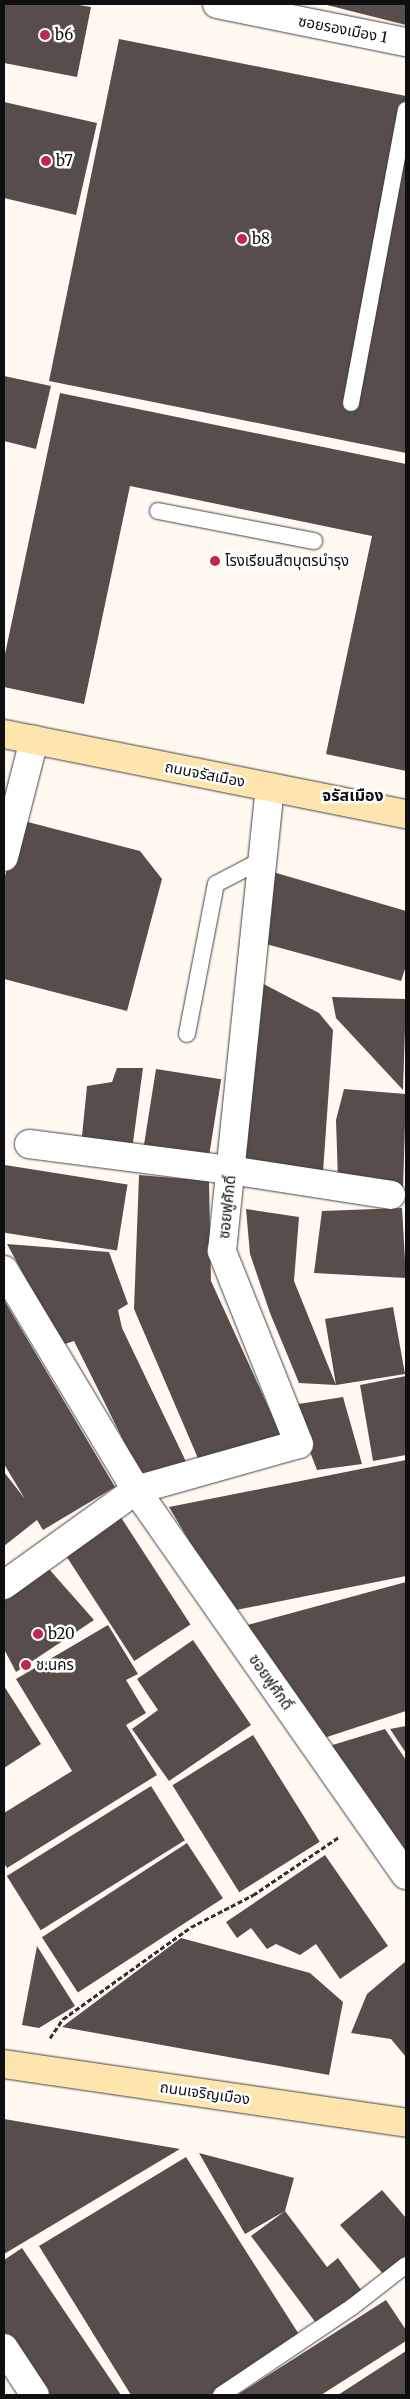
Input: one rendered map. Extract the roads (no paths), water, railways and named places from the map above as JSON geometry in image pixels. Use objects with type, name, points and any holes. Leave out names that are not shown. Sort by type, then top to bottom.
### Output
[{"type":"street","name":"ซอยรองเมือง 1","points":[[217,4],[406,42]]},
{"type":"street","name":"ถนนจรัสเมือง","points":[[4,734],[406,814]]},
{"type":"street","points":[[4,857],[34,740]]},
{"type":"street","name":"ซอยฟูศักดิ์","points":[[136,1490],[299,1444],[222,1251],[270,787]]},
{"type":"street","points":[[29,1144],[230,1170],[392,1196]]},
{"type":"street","name":"ซอยฟูศักดิ์","points":[[4,1270],[136,1490],[406,1875]]},
{"type":"street","points":[[4,1585],[136,1490]]},
{"type":"street","name":"ถนนเจริญเมือง","points":[[16,2066],[406,2123]]},
{"type":"street","points":[[4,2348],[35,2395]]},
{"type":"lane","points":[[351,403],[406,110]]},
{"type":"lane","points":[[158,511],[314,541]]},
{"type":"lane","points":[[187,1034],[216,884],[262,860]]},
{"type":"lane","points":[[222,2395],[352,2307],[406,2265]]},
{"type":"place","name":"b6","points":[[45,35]]},
{"type":"place","name":"b7","points":[[46,161]]},
{"type":"place","name":"b8","points":[[242,239]]},
{"type":"place","name":"โรงเรียนสีตบุตรบำรุง","points":[[215,561]]},
{"type":"place","name":"b20","points":[[38,1634]]},
{"type":"place","name":"ช.นคร","points":[[26,1665]]},
{"type":"district","name":"จรัสเมือง","points":[[353,795]]}]
